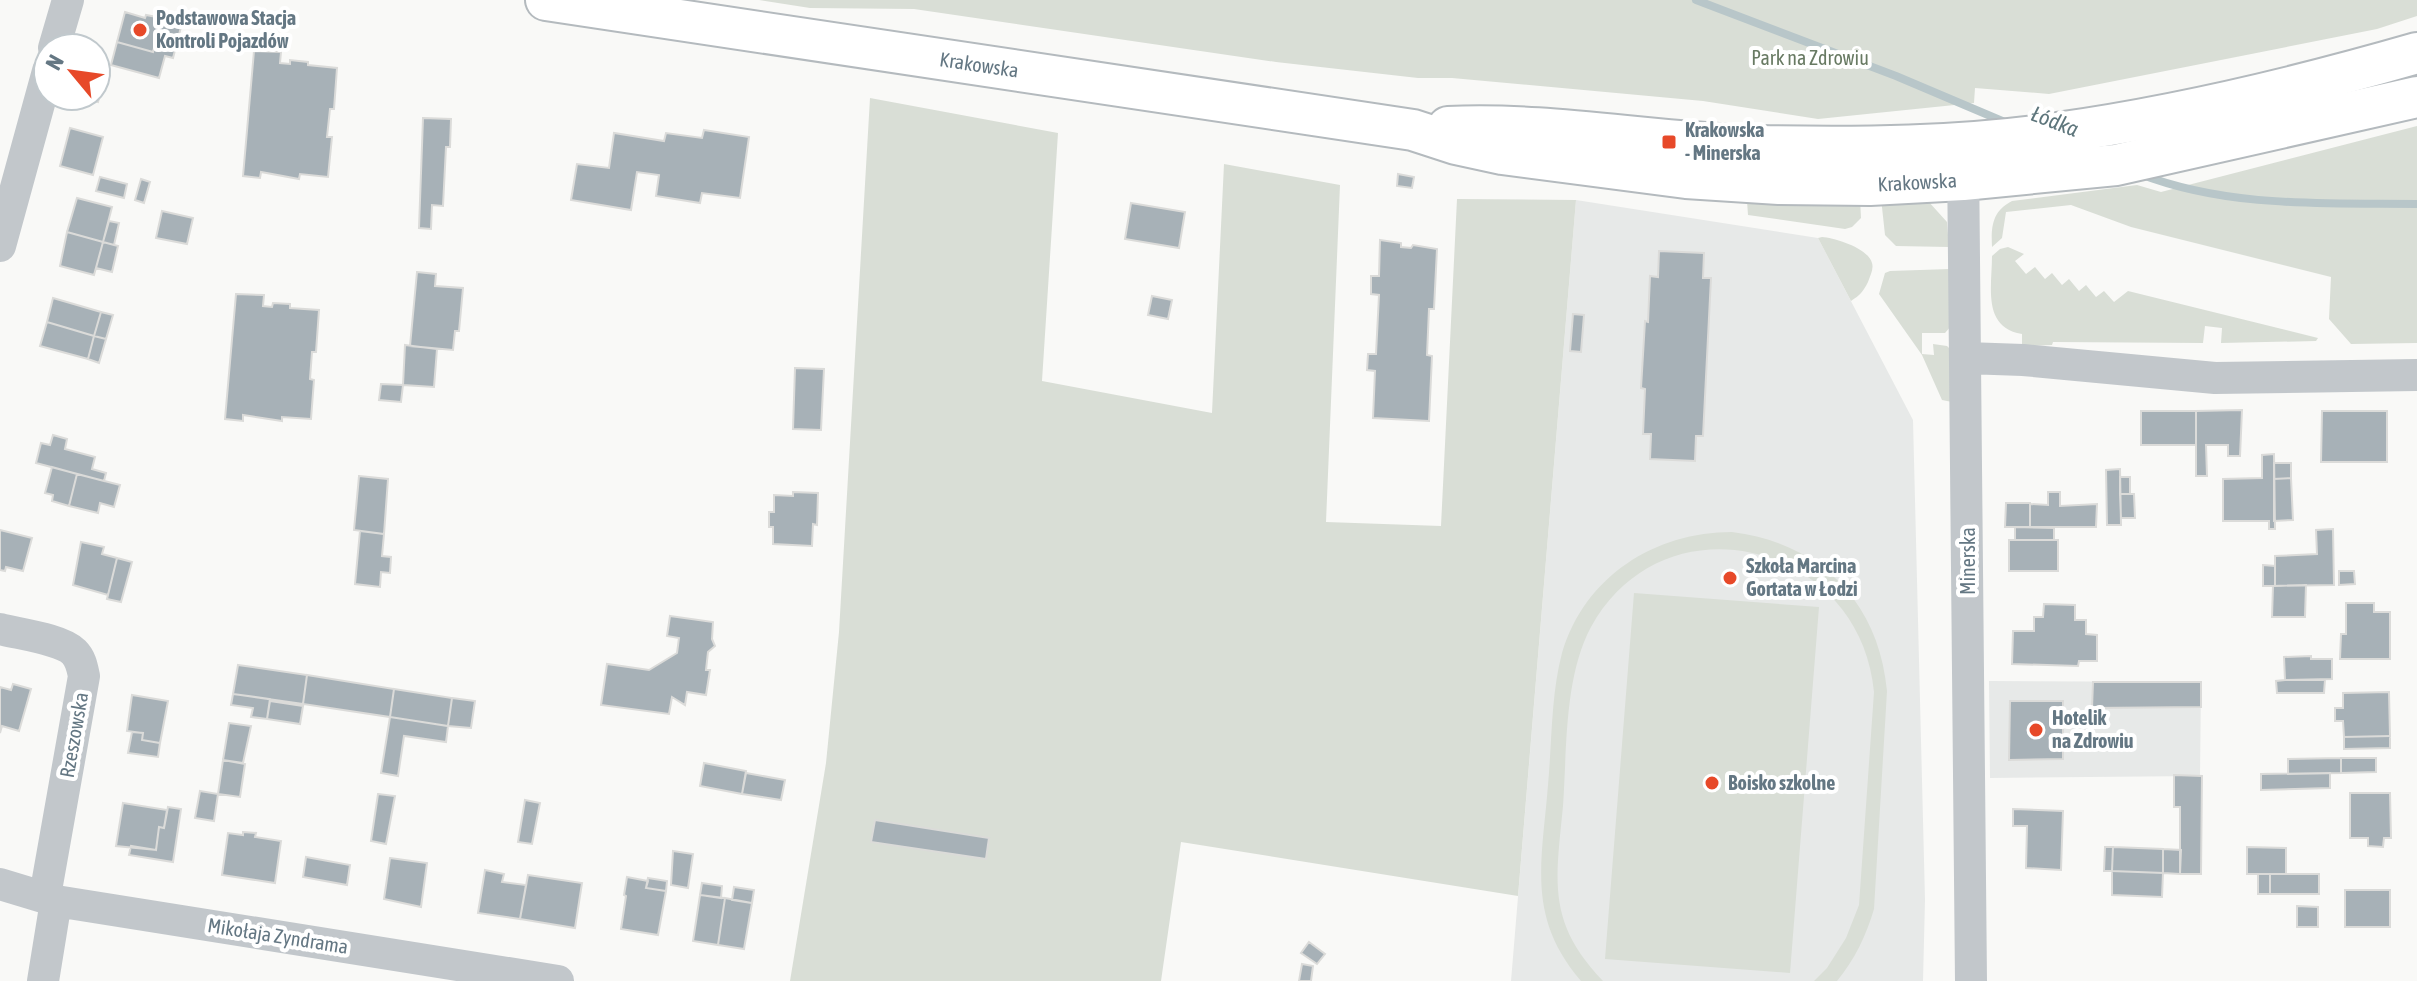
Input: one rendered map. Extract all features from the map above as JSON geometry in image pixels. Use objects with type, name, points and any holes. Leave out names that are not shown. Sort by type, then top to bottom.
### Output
[{"type":"main road","name":"Krakowska","points":[[546,0],[1413,130],[1502,154],[1686,178],[1779,184],[1870,185],[1972,153],[2227,102],[2417,53]]},
{"type":"main road","name":"Krakowska","points":[[1972,153],[2068,170],[2116,165],[2417,97]]},
{"type":"street","points":[[59,32],[68,0]]},
{"type":"street","points":[[0,246],[37,112]]},
{"type":"street","name":"Minerska","points":[[1971,981],[1966,358],[1972,153]]},
{"type":"street","points":[[1966,358],[2052,362],[2215,378],[2417,375]]},
{"type":"street","name":"Rzeszowska","points":[[0,629],[63,645],[81,661],[84,676],[51,898],[43,981]]},
{"type":"street","name":"Mikołaja Zyndrama","points":[[0,884],[51,898],[558,981]]},
{"type":"shaded area","name":"Szkoła Marcina Gortata w Łodzi","points":[[1576,200],[1818,238],[1913,420],[1925,900],[1923,981],[1511,981]]},
{"type":"shaded area","points":[[1989,681],[2201,682],[2200,776],[1990,778]]},
{"type":"green space","name":"Park na Zdrowiu","points":[[759,0],[2417,0],[2417,16],[2377,29],[2049,94],[1975,88],[1974,103],[1818,119],[1703,101],[1452,78],[1418,78],[1276,62],[914,9],[810,8]]},
{"type":"green space","points":[[870,98],[1058,133],[1042,381],[1212,413],[1224,164],[1340,185],[1326,522],[1441,526],[1457,199],[1576,200],[1518,896],[1181,842],[1161,981],[790,981],[826,763],[839,632]]},
{"type":"green space","points":[[2417,126],[2417,343],[2351,344],[2329,319],[2331,277],[2131,227],[2071,205],[2006,212],[2002,238],[1992,247],[1994,220],[2000,210],[2012,201],[2137,185],[2161,192]]},
{"type":"green space","points":[[1860,198],[1861,218],[1845,229],[1748,215],[1747,201]]},
{"type":"green space","points":[[1881,198],[1928,201],[1947,222],[1949,247],[1896,246],[1885,235]]},
{"type":"green space","points":[[1818,238],[1858,248],[1872,263],[1866,285],[1851,301]]},
{"type":"green space","points":[[2008,247],[2024,254],[2015,261],[2026,274],[2035,267],[2045,279],[2052,273],[2062,285],[2069,279],[2079,291],[2086,285],[2096,297],[2104,291],[2114,302],[2128,291],[2318,338],[2316,341],[2221,343],[2222,328],[2205,326],[2203,343],[2053,342],[2052,345],[2022,346],[2022,334],[2000,323],[1992,304],[1992,256]]},
{"type":"green space","points":[[1950,269],[1951,326],[1945,333],[1922,333],[1922,354],[1934,355],[1933,344],[1947,346],[1951,350],[1957,403],[1942,400],[1922,355],[1879,294],[1885,273],[1890,271]]},
{"type":"green space","points":[[1732,532],[1764,538],[1818,564],[1840,582],[1858,604],[1872,630],[1882,659],[1887,691],[1871,919],[1855,956],[1837,981],[1814,981],[1827,968],[1846,938],[1859,905],[1874,692],[1861,641],[1834,600],[1798,570],[1755,553],[1709,550],[1664,560],[1624,585],[1591,627],[1582,647],[1571,691],[1558,856],[1559,899],[1563,919],[1585,960],[1603,981],[1581,981],[1552,934],[1542,888],[1541,864],[1554,701],[1562,653],[1587,602],[1627,564],[1650,550],[1676,540]]},
{"type":"green space","name":"Boisko szkolne","points":[[1634,593],[1819,607],[1790,973],[1605,959]]},
{"type":"building","name":"Podstawowa Stacja Kontroli Pojazdów","points":[[125,12],[145,18],[146,15],[162,18],[153,52],[117,42]]},
{"type":"building","points":[[162,18],[182,23],[173,58],[165,56],[159,78],[112,65],[117,42],[153,52]]},
{"type":"building","points":[[254,51],[281,52],[280,63],[290,64],[290,60],[337,68],[334,109],[330,109],[327,137],[332,137],[328,177],[300,174],[299,179],[261,172],[260,178],[243,176]]},
{"type":"building","points":[[423,118],[451,119],[450,147],[446,147],[443,206],[432,205],[431,229],[419,228]]},
{"type":"building","points":[[70,128],[103,137],[93,175],[60,166]]},
{"type":"building","points":[[704,130],[749,137],[740,198],[702,193],[700,203],[656,196],[659,175],[637,172],[631,210],[571,200],[577,164],[609,168],[614,133],[664,141],[666,133],[702,138]]},
{"type":"building","points":[[1398,174],[1414,177],[1412,188],[1397,186]]},
{"type":"building","points":[[100,177],[127,184],[124,198],[96,191]]},
{"type":"building","points":[[141,179],[150,182],[144,203],[135,200]]},
{"type":"building","points":[[77,198],[112,207],[103,242],[67,232]]},
{"type":"building","points":[[1131,203],[1185,212],[1179,248],[1125,239]]},
{"type":"building","points":[[162,211],[193,218],[187,244],[156,238]]},
{"type":"building","points":[[109,221],[119,223],[114,245],[103,242]]},
{"type":"building","points":[[67,232],[103,242],[94,275],[60,266]]},
{"type":"building","points":[[1380,240],[1401,243],[1401,247],[1411,248],[1413,245],[1437,249],[1434,309],[1429,309],[1427,355],[1432,356],[1429,421],[1373,418],[1375,371],[1367,370],[1368,354],[1376,354],[1379,295],[1371,294],[1371,276],[1379,276]]},
{"type":"building","points":[[103,242],[118,246],[112,272],[96,268]]},
{"type":"building","points":[[1659,251],[1704,253],[1703,278],[1711,278],[1703,436],[1696,436],[1695,461],[1650,459],[1651,434],[1643,434],[1645,389],[1641,388],[1645,321],[1648,322],[1650,276],[1658,277]]},
{"type":"building","points":[[417,272],[436,274],[435,286],[463,288],[459,331],[455,331],[453,350],[410,346]]},
{"type":"building","points":[[236,294],[264,295],[263,306],[290,304],[290,308],[319,310],[316,352],[312,352],[310,379],[314,380],[311,419],[282,417],[282,421],[243,415],[243,421],[225,419]]},
{"type":"building","points":[[1152,296],[1172,300],[1168,319],[1148,315]]},
{"type":"building","points":[[53,298],[101,312],[94,336],[47,322]]},
{"type":"building","points":[[101,312],[113,315],[106,339],[94,336]]},
{"type":"building","points":[[1573,314],[1584,315],[1581,352],[1570,351]]},
{"type":"building","points":[[47,322],[94,336],[88,359],[40,346]]},
{"type":"building","points":[[94,336],[106,339],[99,363],[88,359]]},
{"type":"building","points":[[405,345],[437,349],[434,387],[403,385]]},
{"type":"building","points":[[795,368],[824,369],[821,430],[793,429]]},
{"type":"building","points":[[381,384],[403,385],[401,402],[379,400]]},
{"type":"building","points":[[2242,410],[2240,456],[2228,456],[2228,445],[2206,445],[2207,476],[2196,476],[2196,411]]},
{"type":"building","points":[[2141,411],[2196,411],[2196,445],[2141,445]]},
{"type":"building","points":[[2322,411],[2387,411],[2387,462],[2321,462]]},
{"type":"building","points":[[53,435],[67,439],[65,449],[95,457],[92,469],[106,473],[104,481],[36,463],[41,443],[50,445]]},
{"type":"building","points":[[2274,454],[2275,529],[2269,529],[2269,521],[2223,521],[2223,479],[2262,478],[2262,455]]},
{"type":"building","points":[[2274,463],[2291,463],[2291,478],[2274,479]]},
{"type":"building","points":[[52,467],[77,474],[69,506],[52,501],[53,495],[45,493]]},
{"type":"building","points":[[2120,469],[2121,525],[2107,525],[2106,470]]},
{"type":"building","points":[[77,474],[120,485],[114,507],[100,503],[98,513],[69,506]]},
{"type":"building","points":[[359,476],[388,479],[384,534],[354,530]]},
{"type":"building","points":[[2120,477],[2130,477],[2130,494],[2120,494]]},
{"type":"building","points":[[2291,478],[2293,520],[2274,521],[2274,479]]},
{"type":"building","points":[[793,492],[818,493],[817,525],[813,524],[812,546],[773,544],[769,512],[774,512],[774,495],[793,496]]},
{"type":"building","points":[[2048,492],[2060,492],[2060,506],[2097,504],[2096,527],[2030,527],[2030,504],[2048,505]]},
{"type":"building","points":[[2120,494],[2134,494],[2135,518],[2121,518]]},
{"type":"building","points":[[2006,503],[2030,503],[2030,527],[2005,527]]},
{"type":"building","points":[[2015,527],[2054,528],[2054,540],[2015,540]]},
{"type":"building","points":[[2333,529],[2334,585],[2275,586],[2275,556],[2317,554],[2316,530]]},
{"type":"building","points":[[0,530],[32,538],[23,571],[6,567],[5,571],[0,570]]},
{"type":"building","points":[[360,531],[384,534],[382,556],[391,557],[390,573],[381,572],[380,587],[355,584]]},
{"type":"building","points":[[2009,540],[2058,540],[2058,571],[2009,571]]},
{"type":"building","points":[[81,542],[104,547],[102,554],[117,558],[108,595],[73,585]]},
{"type":"building","points":[[117,558],[132,562],[121,602],[107,599]]},
{"type":"building","points":[[2263,565],[2275,566],[2275,586],[2263,586]]},
{"type":"building","points":[[2339,571],[2354,571],[2355,584],[2339,585]]},
{"type":"building","points":[[2306,585],[2305,617],[2272,617],[2273,586]]},
{"type":"building","points":[[2346,603],[2374,603],[2374,612],[2390,612],[2390,659],[2340,659],[2341,634],[2346,634]]},
{"type":"building","points":[[2044,604],[2075,605],[2075,620],[2086,620],[2086,634],[2097,635],[2097,661],[2079,661],[2078,666],[2012,664],[2013,631],[2034,631],[2034,617],[2043,617]]},
{"type":"building","points":[[670,616],[713,622],[712,639],[715,646],[708,652],[706,670],[710,670],[706,695],[687,692],[685,705],[672,697],[669,714],[601,705],[607,664],[649,670],[677,653],[679,638],[667,636]]},
{"type":"building","points":[[2311,656],[2311,659],[2332,659],[2332,679],[2285,680],[2284,657]]},
{"type":"building","points":[[238,665],[307,675],[303,704],[233,694]]},
{"type":"building","points":[[307,675],[394,689],[390,717],[303,704]]},
{"type":"building","points":[[2325,680],[2324,693],[2277,693],[2276,681]]},
{"type":"building","points":[[2093,682],[2201,682],[2201,707],[2092,708]]},
{"type":"building","points":[[13,684],[31,689],[19,731],[2,726],[0,733],[0,687],[11,690]]},
{"type":"building","points":[[394,689],[452,698],[448,726],[390,717]]},
{"type":"building","points":[[2389,692],[2390,736],[2344,737],[2343,721],[2335,721],[2335,708],[2343,708],[2343,693]]},
{"type":"building","points":[[233,694],[270,699],[267,719],[251,717],[253,708],[231,705]]},
{"type":"building","points":[[132,695],[168,701],[160,743],[142,740],[143,733],[127,731]]},
{"type":"building","points":[[452,698],[475,701],[471,728],[448,726]]},
{"type":"building","points":[[270,701],[303,706],[300,724],[267,719]]},
{"type":"building","name":"Hotelik na Zdrowiu","points":[[2010,701],[2063,701],[2063,759],[2009,760]]},
{"type":"building","points":[[390,717],[448,726],[446,742],[404,736],[398,776],[381,773]]},
{"type":"building","points":[[229,723],[251,726],[243,763],[223,760]]},
{"type":"building","points":[[132,732],[143,733],[142,740],[160,743],[158,757],[128,753]]},
{"type":"building","points":[[2390,736],[2390,748],[2344,749],[2344,737]]},
{"type":"building","points":[[2341,758],[2376,758],[2376,772],[2341,773]]},
{"type":"building","points":[[2341,758],[2341,773],[2288,774],[2288,759]]},
{"type":"building","points":[[223,760],[245,764],[240,797],[218,794]]},
{"type":"building","points":[[704,763],[746,771],[742,794],[700,786]]},
{"type":"building","points":[[746,773],[785,780],[781,800],[742,794]]},
{"type":"building","points":[[2330,773],[2330,788],[2261,790],[2261,774]]},
{"type":"building","points":[[2174,775],[2202,776],[2201,874],[2180,874],[2180,807],[2174,807]]},
{"type":"building","points":[[200,791],[218,794],[214,821],[195,818]]},
{"type":"building","points":[[2350,793],[2390,793],[2391,838],[2384,838],[2383,847],[2368,846],[2368,838],[2350,838]]},
{"type":"building","points":[[378,794],[395,796],[386,844],[371,841]]},
{"type":"building","points":[[525,800],[540,803],[532,844],[518,842]]},
{"type":"building","points":[[123,803],[167,810],[164,828],[159,827],[156,850],[116,846]]},
{"type":"building","points":[[168,807],[181,809],[173,862],[129,855],[131,846],[156,850],[159,827],[164,828]]},
{"type":"building","points":[[2013,809],[2063,811],[2061,870],[2026,868],[2027,826],[2013,826]]},
{"type":"building","points":[[875,820],[989,838],[986,859],[871,842]]},
{"type":"building","points":[[243,832],[281,841],[275,883],[222,875],[228,833],[243,835]]},
{"type":"building","points":[[2105,847],[2113,847],[2112,871],[2104,871]]},
{"type":"building","points":[[2113,847],[2163,849],[2163,873],[2112,871]]},
{"type":"building","points":[[2247,847],[2286,848],[2286,874],[2247,874]]},
{"type":"building","points":[[2163,849],[2181,850],[2180,874],[2163,873]]},
{"type":"building","points":[[673,851],[693,854],[688,888],[671,885]]},
{"type":"building","points":[[306,857],[350,865],[347,885],[303,877]]},
{"type":"building","points":[[390,858],[427,863],[421,907],[384,899]]},
{"type":"building","points":[[485,870],[504,874],[502,882],[526,885],[520,919],[478,913]]},
{"type":"building","points":[[2112,871],[2163,873],[2162,897],[2112,895]]},
{"type":"building","points":[[2258,874],[2270,874],[2270,894],[2258,894]]},
{"type":"building","points":[[2270,874],[2319,874],[2319,894],[2270,894]]},
{"type":"building","points":[[528,875],[582,883],[575,928],[520,919]]},
{"type":"building","points":[[627,877],[648,881],[646,888],[666,891],[658,935],[621,929]]},
{"type":"building","points":[[648,878],[667,881],[666,891],[646,888]]},
{"type":"building","points":[[702,883],[722,886],[721,898],[700,895]]},
{"type":"building","points":[[734,887],[754,890],[752,903],[732,900]]},
{"type":"building","points":[[2345,890],[2390,890],[2390,927],[2345,927]]},
{"type":"building","points":[[700,895],[725,898],[718,945],[693,941]]},
{"type":"building","points":[[725,898],[752,903],[744,949],[718,945]]},
{"type":"building","points":[[2297,906],[2318,907],[2318,927],[2297,927]]},
{"type":"building","points":[[1309,942],[1325,954],[1317,964],[1301,953]]},
{"type":"building","points":[[1302,964],[1313,966],[1311,981],[1299,981]]},
{"type":"waterway","name":"Łódka","points":[[1696,0],[1896,76],[2007,123]]},
{"type":"waterway","name":"Łódka","points":[[2140,174],[2173,185],[2242,198],[2312,203],[2417,204]]},
{"type":"place","name":"Podstawowa Stacja Kontroli Pojazdów","points":[[140,30]]},
{"type":"place","name":"Krakowska - Minerska","points":[[1669,142]]},
{"type":"place","name":"Szkoła Marcina Gortata w Łodzi","points":[[1730,578]]},
{"type":"place","name":"Hotelik na Zdrowiu","points":[[2036,730]]},
{"type":"place","name":"Boisko szkolne","points":[[1712,783]]}]
